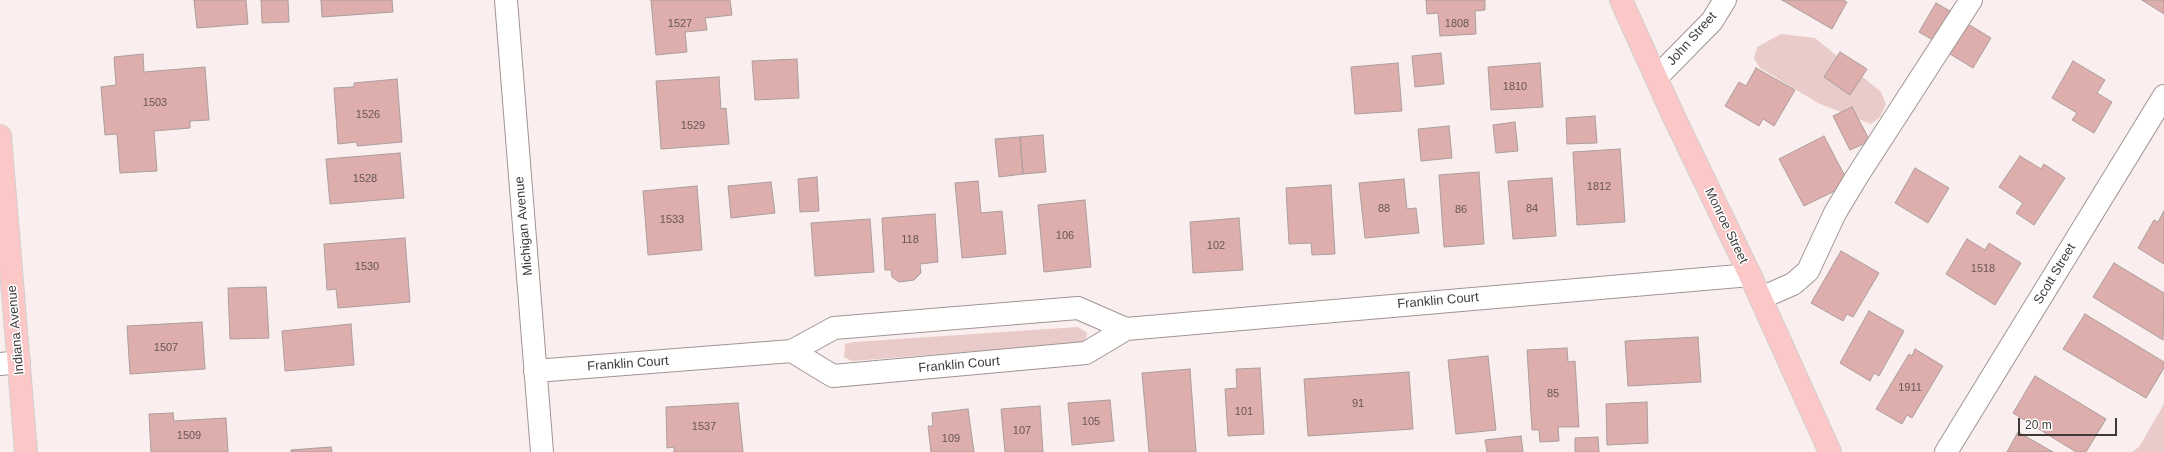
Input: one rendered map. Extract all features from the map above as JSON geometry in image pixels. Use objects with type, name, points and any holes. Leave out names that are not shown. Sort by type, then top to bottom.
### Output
[{"type":"main road","name":"Monroe Street","points":[[1621,0],[1673,115],[1761,298],[1830,452]]},
{"type":"main road","name":"Indiana Avenue","points":[[0,136],[9,363],[26,452]]},
{"type":"street","name":"Michigan Avenue","points":[[506,0],[542,452]]},
{"type":"street","name":"John Street","points":[[1657,77],[1712,21],[1725,0]]},
{"type":"street","points":[[1761,298],[1793,284],[1808,271],[1836,213],[1856,178],[1971,0]]},
{"type":"street","name":"Scott Street","points":[[1946,452],[2164,96]]},
{"type":"street","name":"Franklin Court","points":[[792,351],[833,376],[1086,353],[1126,329],[1750,275]]},
{"type":"street","name":"Franklin Court","points":[[535,371],[792,351],[834,328],[1078,308],[1126,329]]},
{"type":"shaded area","points":[[1781,34],[1815,38],[1881,92],[1886,104],[1880,117],[1871,124],[1818,103],[1760,68],[1754,58],[1757,47]]},
{"type":"shaded area","points":[[1078,327],[1087,333],[1086,338],[1082,343],[852,361],[844,357],[845,344],[854,342]]},
{"type":"shaded area","points":[[2164,404],[2164,452],[2132,452],[2139,447]]},
{"type":"building","points":[[194,0],[246,0],[248,24],[197,28]]},
{"type":"building","points":[[261,0],[288,0],[289,22],[262,23]]},
{"type":"building","points":[[321,0],[392,0],[393,12],[322,17]]},
{"type":"building","points":[[651,0],[730,0],[732,15],[705,18],[707,30],[685,32],[687,52],[656,55]]},
{"type":"building","points":[[1426,0],[1485,0],[1485,10],[1475,11],[1476,34],[1440,36],[1438,13],[1427,14]]},
{"type":"building","points":[[1782,0],[1843,0],[1847,2],[1832,29]]},
{"type":"building","points":[[2142,0],[2164,0],[2164,14]]},
{"type":"building","points":[[1936,3],[1955,14],[1938,43],[1919,32]]},
{"type":"building","points":[[1968,24],[1991,38],[1973,68],[1950,54]]},
{"type":"building","points":[[1840,52],[1867,69],[1850,95],[1824,77]]},
{"type":"building","points":[[1441,53],[1444,84],[1415,87],[1412,56]]},
{"type":"building","points":[[143,54],[144,72],[205,67],[209,120],[190,121],[190,128],[154,131],[157,171],[120,173],[117,134],[105,135],[101,87],[116,85],[114,57]]},
{"type":"building","points":[[797,59],[799,98],[755,100],[752,61]]},
{"type":"building","points":[[2073,61],[2105,80],[2097,93],[2112,102],[2094,133],[2072,120],[2077,113],[2052,98]]},
{"type":"building","points":[[1398,63],[1402,111],[1355,114],[1351,67]]},
{"type":"building","points":[[1540,63],[1543,107],[1491,110],[1488,67]]},
{"type":"building","points":[[1756,68],[1795,90],[1774,126],[1763,119],[1759,126],[1725,106],[1739,82],[1746,86]]},
{"type":"building","points":[[719,77],[721,109],[726,108],[729,144],[661,149],[656,81]]},
{"type":"building","points":[[397,79],[402,142],[357,146],[357,142],[338,144],[334,88],[354,87],[354,83]]},
{"type":"building","points":[[1852,107],[1870,141],[1850,150],[1833,116]]},
{"type":"building","points":[[1595,116],[1597,143],[1567,144],[1566,118]]},
{"type":"building","points":[[1515,122],[1518,151],[1496,153],[1493,125]]},
{"type":"building","points":[[1449,126],[1452,158],[1421,161],[1418,129]]},
{"type":"building","points":[[1043,135],[1046,172],[1023,174],[1020,137]]},
{"type":"building","points":[[1824,136],[1849,184],[1804,206],[1779,159]]},
{"type":"building","points":[[1020,137],[1023,174],[999,177],[995,139]]},
{"type":"building","points":[[1620,149],[1625,222],[1577,225],[1573,152]]},
{"type":"building","points":[[400,153],[404,198],[330,204],[326,159]]},
{"type":"building","points":[[2020,156],[2041,169],[2044,164],[2065,178],[2034,225],[2016,213],[2023,203],[1999,187]]},
{"type":"building","points":[[1915,168],[1949,188],[1928,223],[1895,203]]},
{"type":"building","points":[[1479,172],[1484,244],[1444,247],[1439,175]]},
{"type":"building","points":[[817,177],[819,211],[800,212],[798,179]]},
{"type":"building","points":[[1552,178],[1556,236],[1513,239],[1508,181]]},
{"type":"building","points":[[1404,179],[1407,209],[1416,208],[1419,233],[1365,238],[1359,183]]},
{"type":"building","points":[[978,181],[981,213],[1002,211],[1006,254],[962,258],[955,183]]},
{"type":"building","points":[[771,182],[775,213],[731,218],[728,186]]},
{"type":"building","points":[[1331,185],[1335,254],[1312,255],[1311,243],[1289,244],[1286,188]]},
{"type":"building","points":[[697,186],[702,250],[648,255],[643,191]]},
{"type":"building","points":[[1085,200],[1091,267],[1044,272],[1038,205]]},
{"type":"building","points":[[2164,211],[2164,264],[2138,248],[2154,220],[2158,222]]},
{"type":"building","points":[[935,214],[938,262],[920,264],[921,273],[914,280],[899,282],[892,277],[891,270],[885,270],[882,218]]},
{"type":"building","points":[[1239,218],[1243,270],[1193,273],[1190,222]]},
{"type":"building","points":[[870,219],[874,272],[815,276],[811,223]]},
{"type":"building","points":[[405,238],[410,302],[338,308],[336,289],[327,290],[324,244]]},
{"type":"building","points":[[1967,239],[1985,250],[1989,243],[2021,263],[1995,305],[1946,274]]},
{"type":"building","points":[[1841,251],[1879,273],[1853,317],[1847,314],[1843,321],[1811,303]]},
{"type":"building","points":[[2114,263],[2164,293],[2163,340],[2093,297]]},
{"type":"building","points":[[266,287],[269,338],[230,339],[228,288]]},
{"type":"building","points":[[1869,311],[1904,331],[1879,376],[1874,373],[1870,381],[1840,363]]},
{"type":"building","points":[[2085,314],[2164,362],[2164,368],[2146,398],[2063,349]]},
{"type":"building","points":[[202,322],[205,369],[130,374],[127,326]]},
{"type":"building","points":[[351,324],[354,365],[285,371],[282,331]]},
{"type":"building","points":[[1698,337],[1701,382],[1628,386],[1625,341]]},
{"type":"building","points":[[1567,348],[1568,362],[1575,361],[1579,427],[1558,427],[1559,441],[1540,442],[1539,430],[1532,430],[1527,350]]},
{"type":"building","points":[[1915,349],[1943,366],[1912,418],[1907,415],[1902,424],[1876,409],[1909,354],[1912,356]]},
{"type":"building","points":[[1488,356],[1496,430],[1456,434],[1448,360]]},
{"type":"building","points":[[1260,368],[1264,434],[1228,436],[1225,389],[1237,388],[1236,369]]},
{"type":"building","points":[[1190,369],[1196,452],[1149,452],[1142,373]]},
{"type":"building","points":[[1409,372],[1413,429],[1308,436],[1304,379]]},
{"type":"building","points":[[2035,376],[2106,419],[2086,452],[2076,452],[2013,413]]},
{"type":"building","points":[[1110,400],[1114,441],[1072,445],[1068,403]]},
{"type":"building","points":[[1647,402],[1648,443],[1607,445],[1606,404]]},
{"type":"building","points":[[738,403],[743,452],[674,452],[674,447],[667,448],[666,407]]},
{"type":"building","points":[[1040,406],[1043,452],[1005,452],[1001,409]]},
{"type":"building","points":[[968,409],[974,452],[931,452],[928,426],[933,426],[932,413]]},
{"type":"building","points":[[173,413],[174,421],[226,418],[228,452],[151,452],[149,414]]},
{"type":"building","points":[[2018,432],[2053,452],[2007,452]]},
{"type":"building","points":[[1521,436],[1523,452],[1487,452],[1485,440]]},
{"type":"building","points":[[1598,437],[1599,452],[1575,452],[1575,438]]},
{"type":"building","points":[[331,447],[332,452],[291,452],[291,450]]}]
